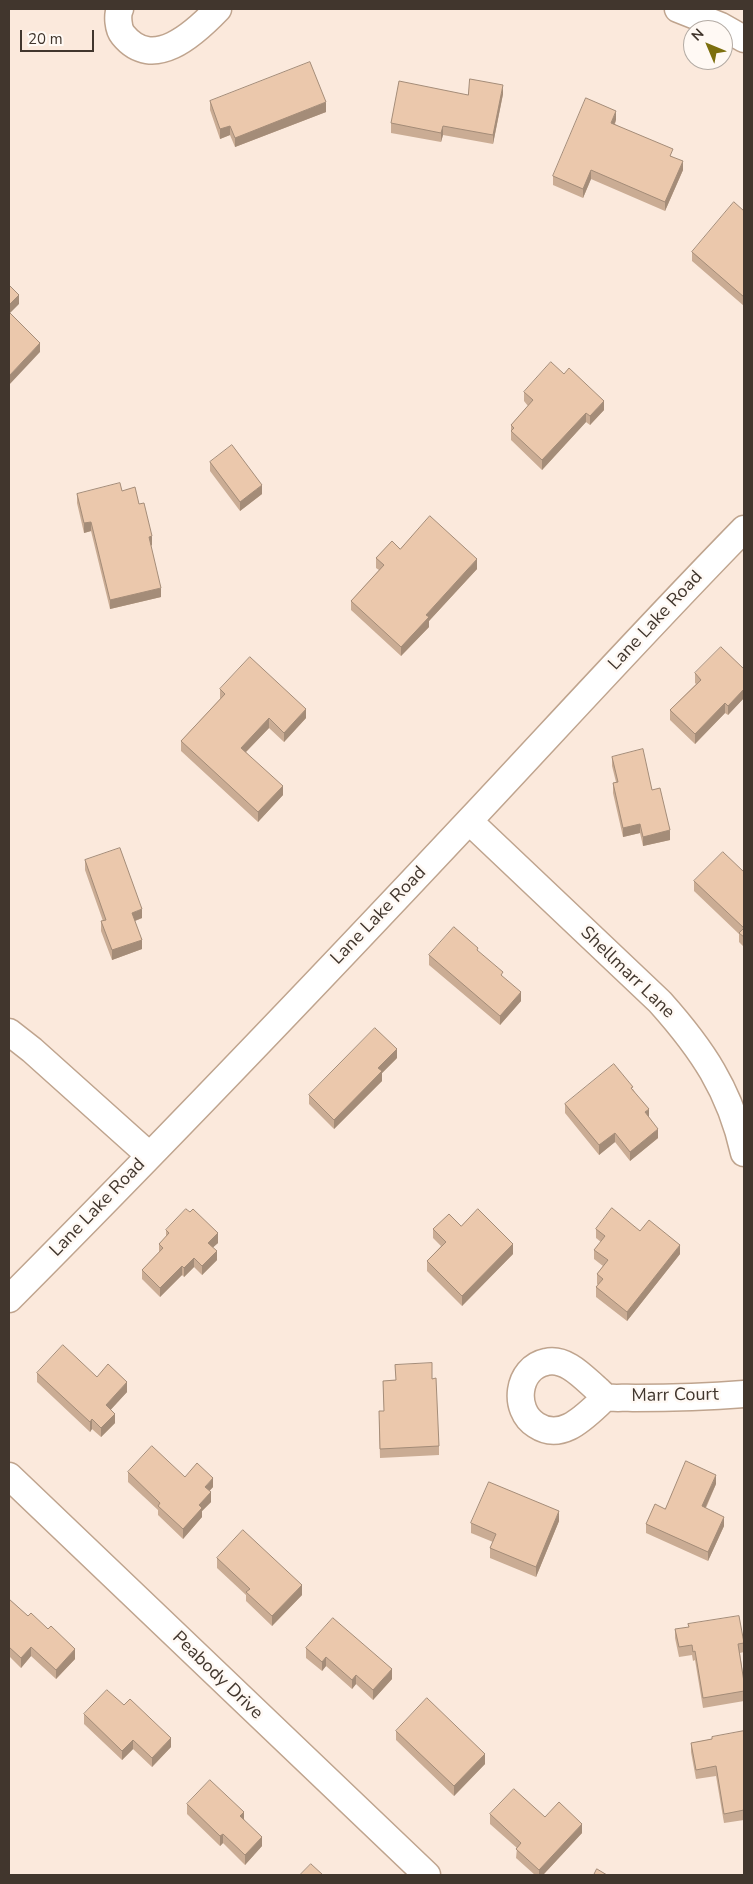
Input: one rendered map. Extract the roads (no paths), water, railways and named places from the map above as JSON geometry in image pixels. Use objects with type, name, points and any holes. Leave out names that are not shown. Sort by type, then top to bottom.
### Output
[{"type":"street","points":[[120,9],[118,13],[120,32],[132,45],[152,49],[167,48],[185,39],[218,9]]},
{"type":"street","points":[[678,9],[721,26],[744,38]]},
{"type":"street","name":"Lane Lake Road","points":[[9,1299],[469,821],[744,529]]},
{"type":"street","name":"Shellmarr Lane","points":[[469,821],[660,1002],[686,1031],[726,1095],[738,1126],[744,1153]]},
{"type":"street","points":[[9,1032],[32,1050],[149,1155]]},
{"type":"street","name":"Marr Court","points":[[606,1397],[671,1398],[744,1394]]},
{"type":"street","name":"Peabody Drive","points":[[9,1476],[426,1875]]}]
